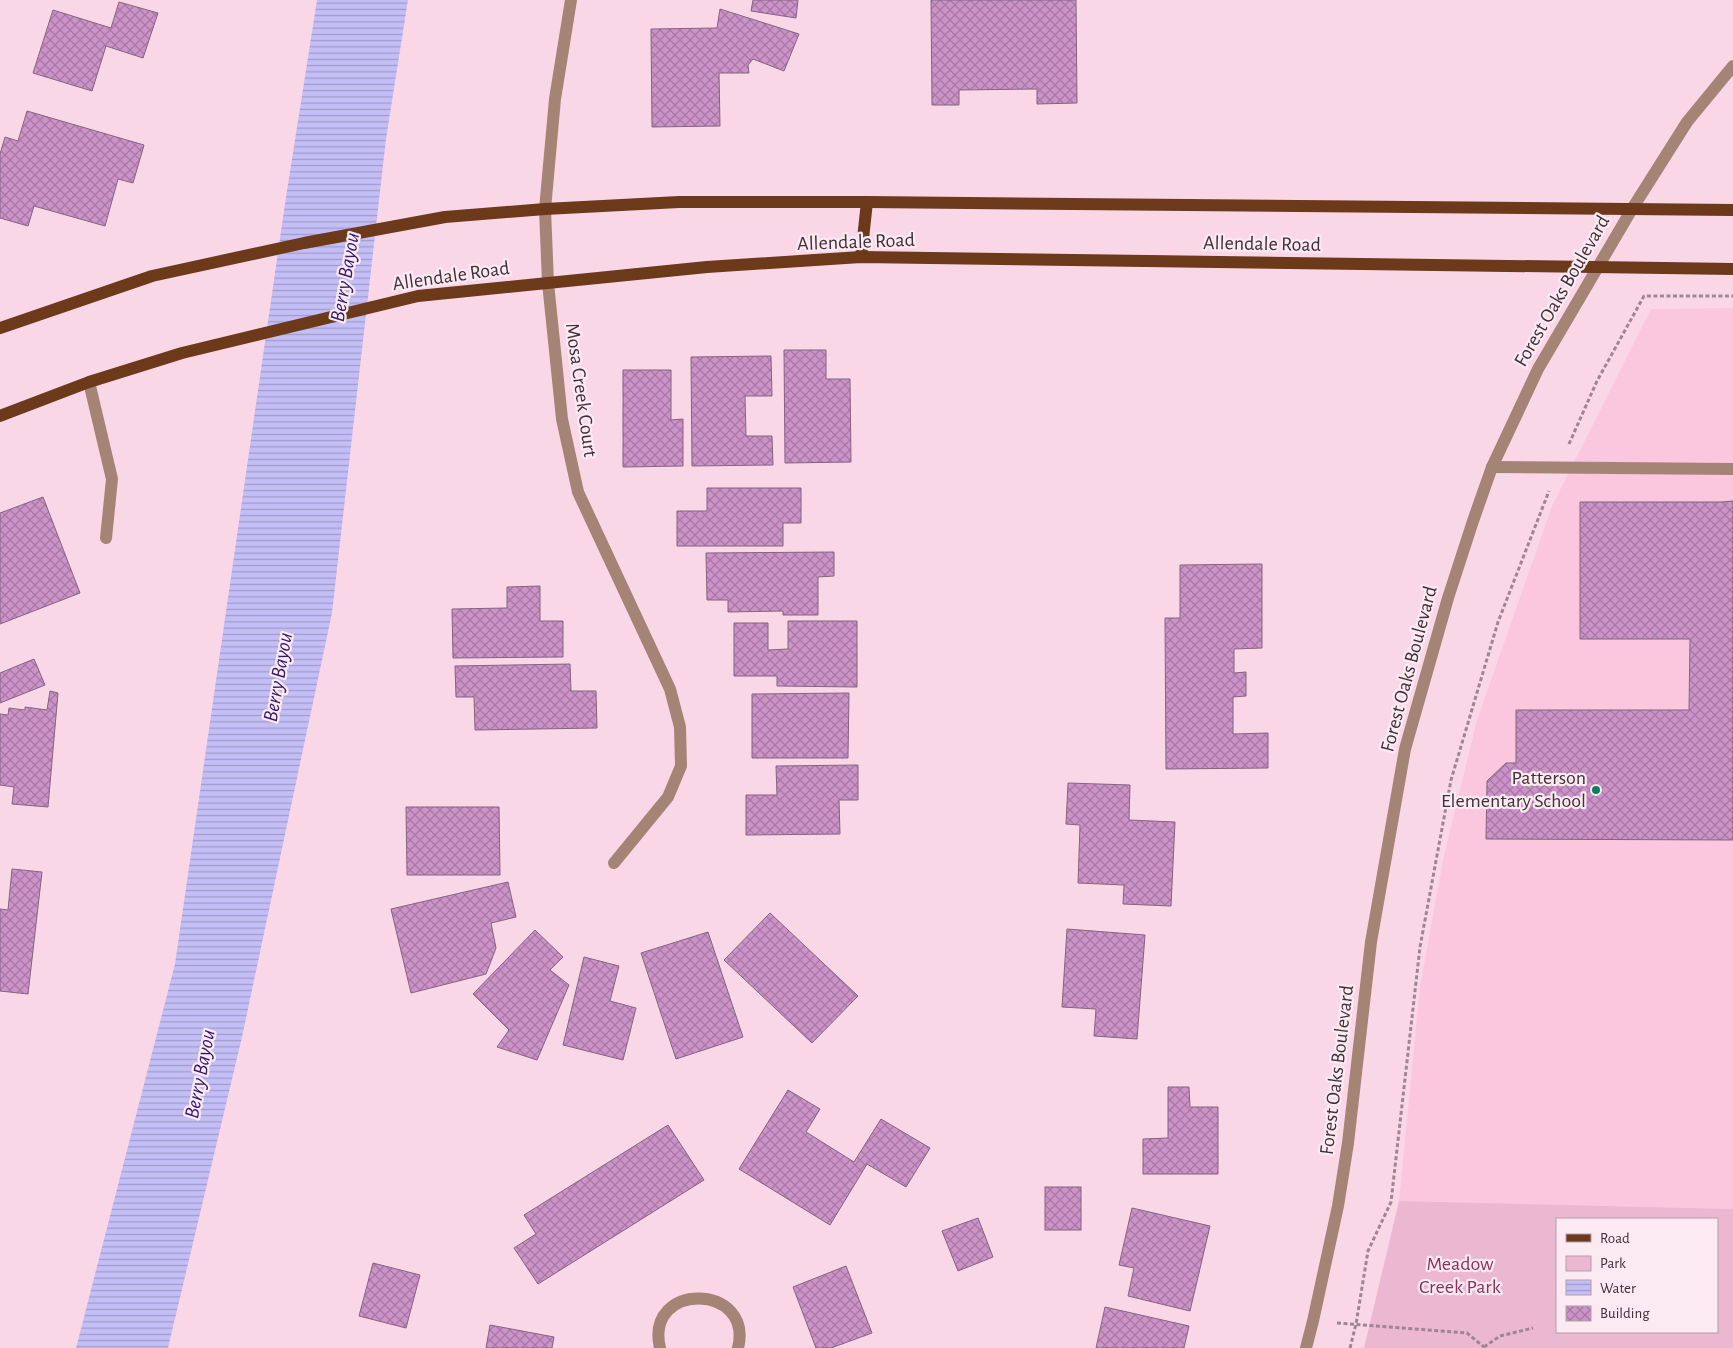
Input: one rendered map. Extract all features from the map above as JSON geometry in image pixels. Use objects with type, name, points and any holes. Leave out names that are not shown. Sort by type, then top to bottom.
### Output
[{"type":"main road","name":"Allendale Road","points":[[0,328],[152,276],[304,243],[445,217],[545,208],[679,202],[867,202],[1733,210]]},
{"type":"main road","points":[[861,257],[867,202]]},
{"type":"main road","name":"Allendale Road","points":[[0,416],[89,382],[182,353],[418,296],[707,268],[861,257],[1733,269]]},
{"type":"street","name":"Mosa Creek Court","points":[[571,0],[555,99],[545,208],[548,283],[562,419],[578,492],[670,689],[680,727],[681,766],[668,797],[614,864]]},
{"type":"street","name":"Forest Oaks Boulevard","points":[[1306,1348],[1338,1206],[1344,1170],[1371,942],[1405,749],[1448,598],[1492,467],[1538,368],[1632,209],[1687,122],[1733,66]]},
{"type":"street","points":[[89,382],[112,479],[106,538]]},
{"type":"street","points":[[1492,467],[1733,469]]},
{"type":"street","points":[[660,1348],[658,1340],[659,1327],[666,1314],[675,1305],[688,1298],[702,1298],[726,1307],[734,1317],[739,1330],[738,1348]]},
{"type":"path","points":[[1350,1348],[1356,1324],[1368,1251],[1390,1202],[1420,947],[1452,780],[1498,622],[1597,381],[1644,296],[1733,296]]},
{"type":"path","points":[[1466,710],[1472,712]]},
{"type":"path","points":[[1313,1322],[1467,1333],[1484,1348],[1500,1336],[1534,1328]]},
{"type":"shaded area","name":"Patterson Elementary School","points":[[1733,308],[1733,1209],[1399,1201],[1420,987],[1443,860],[1477,720],[1552,506],[1651,309]]},
{"type":"green space","name":"Meadow Creek Park","points":[[1399,1201],[1733,1209],[1733,1348],[1364,1348]]},
{"type":"water","name":"Berry Bayou","points":[[317,0],[408,0],[386,139],[332,613],[242,1037],[168,1348],[76,1348],[175,964],[286,197]]},
{"type":"building","points":[[753,0],[798,0],[796,18],[751,11]]},
{"type":"building","points":[[931,0],[1076,0],[1077,103],[1037,104],[1037,89],[959,90],[959,105],[932,105]]},
{"type":"building","points":[[119,2],[158,13],[143,58],[106,46],[92,91],[33,73],[53,10],[111,28]]},
{"type":"building","points":[[720,9],[799,34],[784,71],[753,59],[748,65],[749,73],[719,73],[720,126],[652,127],[651,29],[717,28]]},
{"type":"building","points":[[27,111],[144,145],[133,183],[118,179],[105,226],[34,206],[28,226],[0,218],[0,154],[5,137],[18,141]]},
{"type":"building","points":[[784,350],[826,350],[826,379],[850,379],[851,462],[785,463]]},
{"type":"building","points":[[771,356],[772,396],[745,396],[746,436],[772,436],[773,465],[692,466],[691,357]]},
{"type":"building","points":[[623,370],[671,370],[671,420],[683,419],[683,466],[623,467]]},
{"type":"building","points":[[707,488],[801,488],[801,523],[783,523],[783,546],[677,546],[677,511],[707,511]]},
{"type":"building","points":[[43,497],[80,593],[0,624],[0,513]]},
{"type":"building","points":[[1733,501],[1733,840],[1486,839],[1487,781],[1506,763],[1516,763],[1516,710],[1689,710],[1690,639],[1580,639],[1580,502]]},
{"type":"building","points":[[834,552],[834,576],[818,577],[818,615],[783,615],[783,611],[728,612],[728,600],[707,600],[706,553]]},
{"type":"building","points":[[1262,564],[1262,648],[1234,649],[1234,673],[1246,672],[1246,696],[1233,697],[1233,734],[1268,733],[1268,768],[1166,769],[1165,618],[1180,618],[1180,565]]},
{"type":"building","points":[[540,586],[540,621],[563,621],[563,657],[453,658],[452,609],[507,608],[507,587]]},
{"type":"building","points":[[788,621],[857,621],[857,687],[777,686],[777,676],[734,676],[734,623],[768,623],[768,650],[788,649]]},
{"type":"building","points":[[34,659],[45,685],[0,703],[0,673]]},
{"type":"building","points":[[570,664],[571,691],[596,691],[597,728],[475,730],[474,697],[456,697],[455,666]]},
{"type":"building","points":[[50,691],[58,693],[48,807],[12,804],[14,787],[0,785],[0,714],[8,715],[9,708],[25,710],[25,707],[47,710]]},
{"type":"building","points":[[849,693],[848,758],[752,758],[752,694]]},
{"type":"building","points":[[858,765],[858,800],[839,800],[840,834],[746,835],[746,795],[777,795],[776,766]]},
{"type":"building","points":[[1068,783],[1130,785],[1129,820],[1175,822],[1171,906],[1123,904],[1124,885],[1078,883],[1080,825],[1066,824]]},
{"type":"building","points":[[406,807],[499,807],[500,875],[407,875]]},
{"type":"building","points":[[12,869],[42,872],[28,994],[0,991],[0,909],[8,910]]},
{"type":"building","points":[[508,882],[516,917],[491,923],[496,948],[486,974],[411,993],[391,909]]},
{"type":"building","points":[[770,913],[858,996],[812,1043],[724,960]]},
{"type":"building","points":[[1067,929],[1145,935],[1137,1039],[1094,1036],[1096,1009],[1062,1007]]},
{"type":"building","points":[[535,930],[563,957],[550,970],[569,985],[537,1060],[497,1047],[509,1030],[473,994]]},
{"type":"building","points":[[708,932],[743,1037],[676,1059],[641,953]]},
{"type":"building","points":[[584,957],[619,966],[610,1001],[636,1008],[623,1060],[563,1045]]},
{"type":"building","points":[[1168,1087],[1189,1087],[1190,1107],[1218,1107],[1218,1174],[1143,1174],[1143,1139],[1168,1138]]},
{"type":"building","points":[[788,1090],[820,1109],[806,1132],[854,1162],[881,1119],[930,1148],[906,1187],[867,1164],[830,1225],[739,1169]]},
{"type":"building","points":[[668,1125],[704,1180],[538,1284],[514,1248],[536,1234],[524,1215]]},
{"type":"building","points":[[1045,1187],[1081,1187],[1081,1230],[1045,1230]]},
{"type":"building","points":[[1132,1208],[1210,1226],[1190,1311],[1128,1296],[1134,1268],[1119,1265]]},
{"type":"building","points":[[978,1218],[993,1257],[958,1271],[942,1231]]},
{"type":"building","points":[[373,1263],[420,1275],[406,1328],[359,1316]]},
{"type":"building","points":[[846,1266],[872,1333],[831,1348],[816,1348],[793,1287]]},
{"type":"building","points":[[1105,1307],[1189,1326],[1184,1348],[1096,1348]]},
{"type":"building","points":[[490,1325],[554,1337],[552,1348],[486,1348]]},
{"type":"place","name":"Patterson Elementary School","points":[[1596,790]]}]
